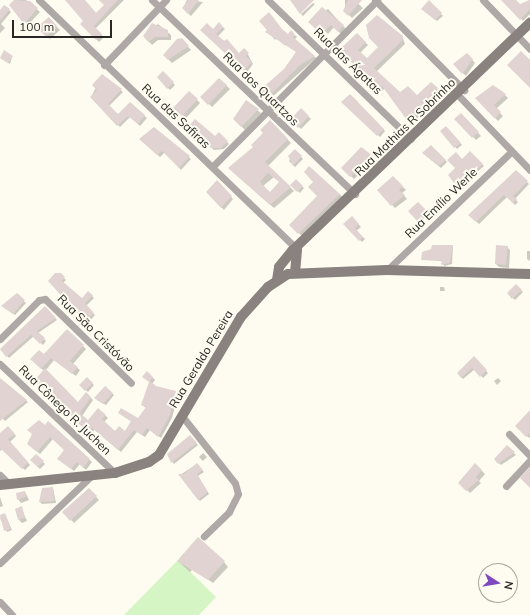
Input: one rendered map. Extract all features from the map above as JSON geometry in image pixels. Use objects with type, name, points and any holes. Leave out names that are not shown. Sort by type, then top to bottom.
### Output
[{"type":"main road","name":"Rua Mathias R Sobrinho","points":[[277,280],[278,268],[461,92],[530,23]]},
{"type":"main road","points":[[295,273],[297,249]]},
{"type":"main road","name":"Rua Geraldo Pereira","points":[[4,484],[115,473],[149,462],[159,455],[241,317],[277,280],[295,273],[387,270],[530,274]]},
{"type":"street","name":"Rua das Safiras","points":[[39,0],[104,65],[214,166],[297,249]]},
{"type":"street","name":"Rua dos Quartzos","points":[[152,0],[355,194]]},
{"type":"street","points":[[104,65],[166,0]]},
{"type":"street","name":"Rua das Ágatas","points":[[268,0],[324,52],[411,139]]},
{"type":"street","points":[[214,166],[269,112],[324,52],[376,0],[461,92],[511,152],[530,170]]},
{"type":"street","points":[[483,0],[530,49]]},
{"type":"street","name":"Rua Emílio Werle","points":[[387,270],[511,152]]},
{"type":"street","name":"Rua São Cristóvão","points":[[0,339],[39,300],[44,299],[131,383]]},
{"type":"street","name":"Rua Cônego R. Juchen","points":[[0,364],[115,473]]},
{"type":"street","points":[[182,416],[235,483],[238,494],[229,512],[204,536]]},
{"type":"street","points":[[509,434],[530,456]]},
{"type":"street","points":[[506,486],[530,460]]},
{"type":"street","points":[[0,475],[4,484]]},
{"type":"street","points":[[0,563],[92,476]]},
{"type":"street","points":[[0,602],[12,615]]},
{"type":"green space","points":[[178,560],[216,597],[199,615],[124,615]]},
{"type":"building","points":[[14,0],[30,1],[38,8],[24,24],[9,5]]},
{"type":"building","points":[[65,0],[85,0],[96,13],[104,5],[99,0],[118,0],[94,26],[102,34],[96,40],[80,24],[83,21]]},
{"type":"building","points":[[189,0],[199,0],[188,14],[182,8]]},
{"type":"building","points":[[290,0],[314,0],[300,14]]},
{"type":"building","points":[[348,0],[362,0],[348,16],[343,11]]},
{"type":"building","points":[[429,0],[442,13],[435,20],[421,9]]},
{"type":"building","points":[[501,0],[516,0],[520,4],[530,0],[530,9],[520,20]]},
{"type":"building","points":[[4,5],[10,9],[0,21],[0,10]]},
{"type":"building","points":[[322,7],[344,25],[338,32],[331,25],[324,32],[321,28],[318,31],[308,22]]},
{"type":"building","points":[[269,12],[282,29],[288,34],[291,30],[295,35],[293,37],[315,56],[299,66],[267,98],[260,90],[284,69],[296,52],[265,32],[267,30],[259,21]]},
{"type":"building","points":[[377,15],[403,36],[402,41],[374,68],[400,92],[408,86],[417,95],[431,82],[438,88],[409,123],[382,86],[379,89],[371,85],[357,71],[361,68],[338,51],[357,33],[366,42],[358,50],[367,58],[378,47],[369,38],[366,25]]},
{"type":"building","points":[[49,17],[57,26],[46,37],[37,27]]},
{"type":"building","points":[[219,22],[223,27],[216,34],[224,41],[227,39],[239,53],[244,48],[249,53],[246,56],[252,62],[244,71],[200,30],[207,23],[213,29]]},
{"type":"building","points":[[152,23],[168,30],[168,37],[155,37],[148,42],[143,36]]},
{"type":"building","points":[[182,38],[189,46],[168,60],[163,55],[177,39]]},
{"type":"building","points":[[4,50],[13,56],[8,63],[0,58]]},
{"type":"building","points":[[521,51],[530,60],[530,88],[507,65]]},
{"type":"building","points":[[467,53],[473,59],[462,74],[453,64]]},
{"type":"building","points":[[163,71],[174,82],[167,89],[157,77]]},
{"type":"building","points":[[102,74],[122,89],[108,104],[118,114],[130,102],[145,115],[138,124],[128,116],[117,126],[90,97],[97,90],[92,85]]},
{"type":"building","points":[[219,78],[227,85],[208,105],[200,97]]},
{"type":"building","points":[[493,85],[506,94],[494,105],[501,112],[495,119],[475,98]]},
{"type":"building","points":[[189,91],[198,99],[182,116],[173,108]]},
{"type":"building","points":[[350,94],[384,129],[377,136],[341,102]]},
{"type":"building","points":[[246,100],[259,109],[241,127],[233,119]]},
{"type":"building","points":[[301,108],[309,116],[298,128],[290,120]]},
{"type":"building","points":[[461,113],[479,132],[472,138],[454,119]]},
{"type":"building","points":[[195,119],[215,136],[219,132],[228,141],[221,148],[211,148],[188,127]]},
{"type":"building","points":[[270,120],[288,139],[265,162],[291,187],[270,205],[228,168],[253,147],[251,145],[263,133],[260,130]],"holes":[[[268,173],[279,182],[270,192],[260,182]]]},
{"type":"building","points":[[446,126],[461,143],[454,148],[440,131]]},
{"type":"building","points":[[154,127],[190,156],[179,168],[162,151],[157,155],[139,139]]},
{"type":"building","points":[[431,145],[446,160],[439,166],[422,153]]},
{"type":"building","points":[[361,147],[372,155],[350,177],[341,168]]},
{"type":"building","points":[[295,149],[302,156],[293,166],[288,156]]},
{"type":"building","points":[[470,151],[483,164],[457,187],[448,175],[455,168],[447,160],[456,152],[462,159]]},
{"type":"building","points":[[309,166],[340,194],[298,234],[289,225],[317,196],[308,187],[313,182],[304,172]]},
{"type":"building","points":[[516,170],[528,181],[513,196],[517,199],[513,203],[504,195],[476,222],[468,215]]},
{"type":"building","points":[[393,176],[403,186],[399,190],[405,195],[391,206],[377,190]]},
{"type":"building","points":[[296,179],[303,186],[297,192],[290,185]]},
{"type":"building","points":[[217,180],[232,196],[221,208],[206,192]]},
{"type":"building","points":[[418,202],[427,211],[417,221],[408,211]]},
{"type":"building","points":[[352,216],[359,224],[355,228],[363,237],[359,241],[343,224]]},
{"type":"building","points":[[432,245],[453,245],[450,263],[441,265],[442,260],[421,260],[422,252],[431,249]]},
{"type":"building","points":[[496,245],[508,246],[506,265],[495,264]]},
{"type":"building","points":[[55,273],[61,273],[65,277],[62,281],[82,298],[88,291],[93,295],[85,303],[94,313],[85,322],[48,281]]},
{"type":"building","points":[[516,284],[522,290],[512,299],[507,293]]},
{"type":"building","points":[[17,293],[25,300],[13,314],[1,306]]},
{"type":"building","points":[[45,306],[56,318],[37,331],[45,338],[40,344],[31,335],[6,357],[0,349]]},
{"type":"building","points":[[67,329],[84,345],[70,361],[78,367],[72,374],[51,358],[41,369],[30,359],[39,350],[44,354]]},
{"type":"building","points":[[474,356],[487,370],[480,377],[472,368],[461,378],[457,373]]},
{"type":"building","points":[[45,368],[78,402],[86,392],[91,397],[80,413],[88,420],[98,408],[106,415],[102,419],[115,431],[119,426],[125,431],[131,421],[118,413],[121,408],[138,418],[146,407],[141,405],[149,382],[142,377],[147,371],[153,377],[150,381],[156,386],[176,391],[170,415],[158,437],[147,428],[142,435],[134,430],[118,450],[92,428],[89,431],[81,426],[35,380]]},
{"type":"building","points":[[87,377],[93,383],[85,391],[79,385]]},
{"type":"building","points":[[0,378],[27,400],[0,421]]},
{"type":"building","points":[[105,386],[113,393],[103,404],[94,398]]},
{"type":"building","points":[[530,410],[530,433],[526,437],[515,426]]},
{"type":"building","points":[[39,420],[45,425],[48,421],[90,459],[83,468],[77,462],[71,469],[57,459],[64,450],[50,437],[37,452],[27,444],[32,434],[27,430]]},
{"type":"building","points":[[8,426],[15,434],[8,439],[28,462],[22,469],[0,448],[0,433]]},
{"type":"building","points":[[190,435],[197,443],[171,463],[167,454]]},
{"type":"building","points":[[507,445],[515,452],[498,464],[494,459]]},
{"type":"building","points":[[36,454],[44,461],[38,467],[30,460]]},
{"type":"building","points":[[197,463],[203,470],[197,474],[208,492],[198,500],[178,474],[184,474]]},
{"type":"building","points":[[475,463],[482,470],[476,477],[479,480],[466,491],[458,483]]},
{"type":"building","points":[[530,467],[530,488],[520,478]]},
{"type":"building","points":[[53,487],[54,501],[39,502],[42,488]]},
{"type":"building","points":[[89,488],[97,496],[70,521],[62,512]]},
{"type":"building","points":[[25,491],[26,497],[17,500],[16,493]]},
{"type":"building","points":[[22,506],[25,518],[18,520],[15,509]]},
{"type":"building","points":[[5,513],[11,529],[4,531],[0,515]]},
{"type":"building","points":[[198,537],[225,561],[208,580],[177,561]]}]
